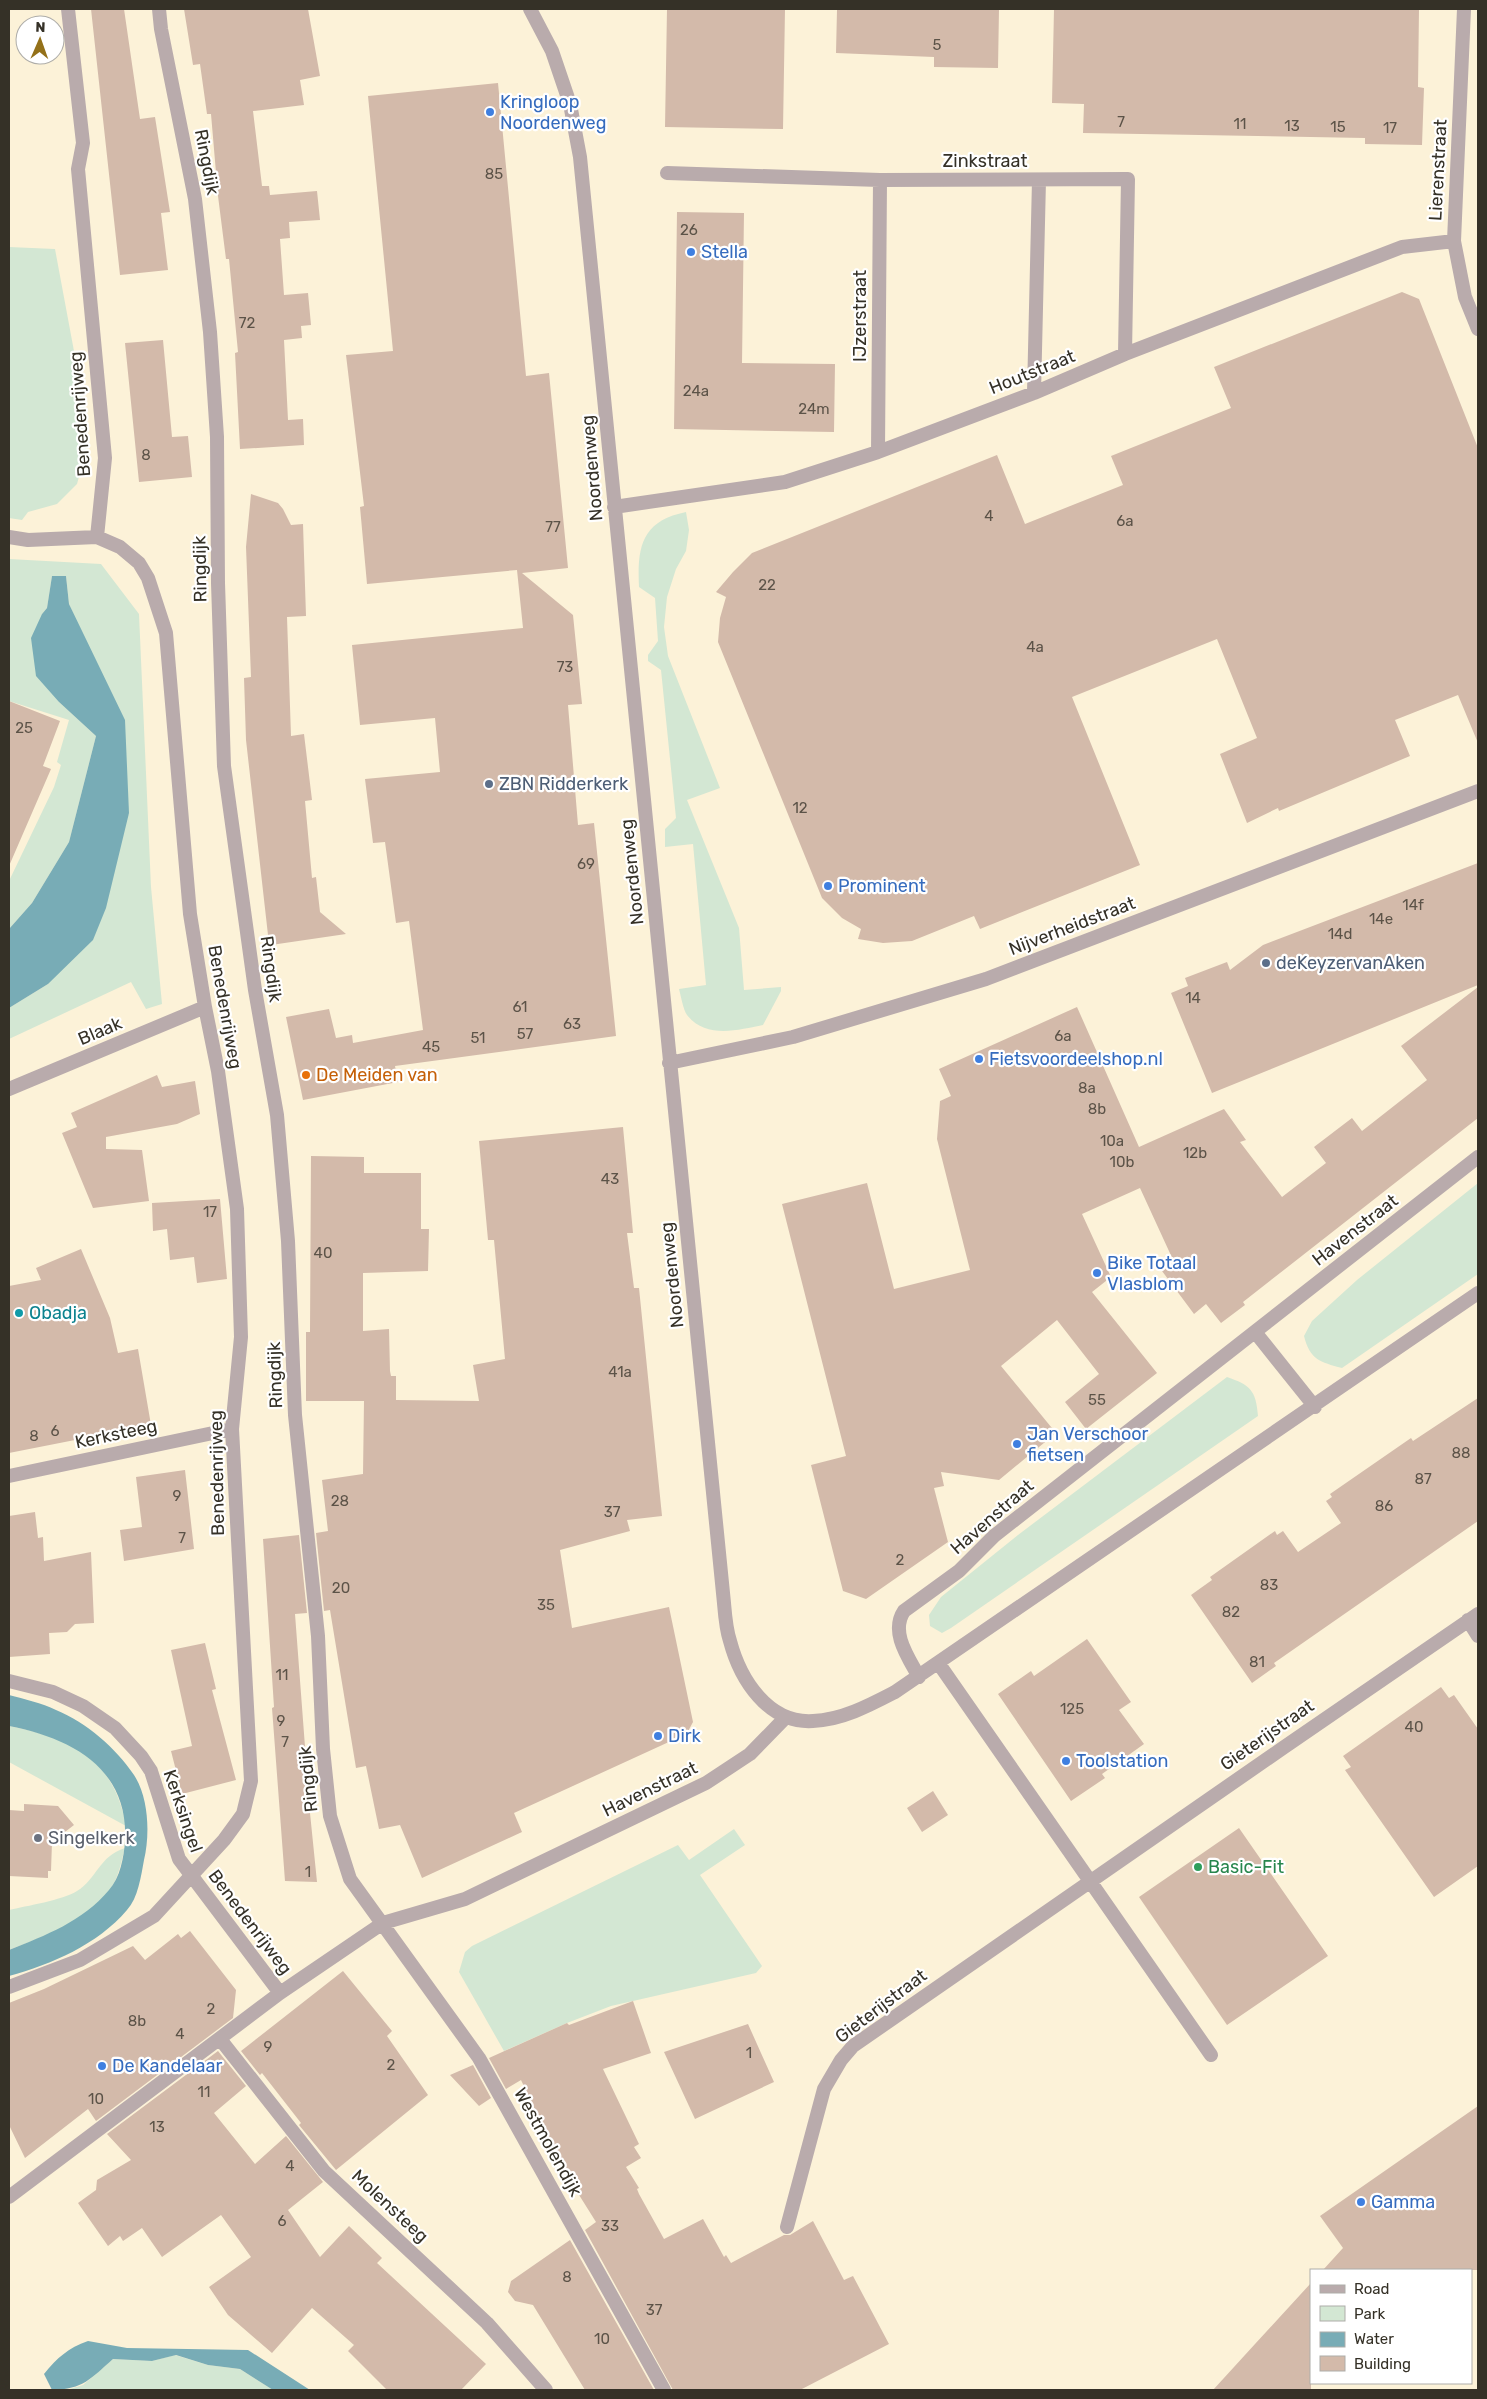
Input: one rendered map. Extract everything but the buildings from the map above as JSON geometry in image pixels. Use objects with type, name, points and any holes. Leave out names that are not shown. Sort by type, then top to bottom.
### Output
[{"type":"street","name":"Benedenrijweg","points":[[68,9],[83,143],[78,168],[105,458],[97,537],[120,547],[139,563],[148,578],[166,633],[190,914],[205,1007],[218,1071],[237,1209],[241,1337],[232,1429],[251,1781],[243,1814],[224,1840],[191,1878],[280,1993]]},
{"type":"street","name":"Ringdijk","points":[[159,9],[195,198],[210,332],[217,437],[218,583],[224,766],[255,990],[276,1115],[288,1241],[295,1415],[318,1636],[323,1749],[330,1816],[350,1879],[383,1923]]},
{"type":"street","name":"Noordenweg","points":[[530,9],[552,52],[567,95],[580,157],[669,1063],[729,1640],[736,1662],[751,1688],[765,1705],[786,1717]]},
{"type":"street","name":"Lierenstraat","points":[[1464,9],[1454,241],[1465,297],[1478,330]]},
{"type":"street","name":"Zinkstraat","points":[[667,173],[880,180],[1128,179],[1125,354]]},
{"type":"street","name":"IJzerstraat","points":[[878,452],[880,180]]},
{"type":"street","points":[[1034,392],[1039,180]]},
{"type":"street","name":"Houtstraat","points":[[614,507],[785,482],[878,452],[1402,247],[1454,241]]},
{"type":"street","points":[[9,537],[37,540],[97,537]]},
{"type":"street","name":"Nijverheidstraat","points":[[669,1063],[792,1037],[986,979],[1478,791]]},
{"type":"street","name":"Blaak","points":[[9,1088],[205,1007]]},
{"type":"street","name":"Havenstraat","points":[[919,1677],[905,1653],[898,1630],[899,1618],[904,1610],[959,1571],[994,1536],[1478,1157]]},
{"type":"street","points":[[786,1717],[798,1721],[813,1721],[844,1715],[871,1705],[919,1677],[1315,1407],[1478,1293]]},
{"type":"street","points":[[1255,1332],[1315,1407]]},
{"type":"street","name":"Kerksteeg","points":[[9,1476],[232,1429]]},
{"type":"street","name":"Gieterijstraat","points":[[787,2227],[824,2089],[841,2060],[852,2046],[973,1961],[1090,1883],[1279,1749],[1473,1617],[1478,1636]]},
{"type":"street","points":[[939,1664],[1211,2056]]},
{"type":"street","name":"Kerksingel","points":[[9,1680],[53,1692],[83,1706],[122,1735],[141,1756],[151,1771],[178,1859],[191,1878],[154,1916],[80,1960],[9,1987]]},
{"type":"street","name":"Havenstraat","points":[[9,2197],[280,1993],[383,1923],[465,1899],[706,1783],[750,1754],[786,1717]]},
{"type":"street","name":"Westmolendijk","points":[[383,1923],[479,2058],[664,2390]]},
{"type":"street","name":"Molensteeg","points":[[220,2039],[324,2171],[487,2323],[546,2390]]},
{"type":"green space","points":[[9,247],[55,249],[87,421],[86,451],[77,484],[57,504],[28,512],[22,520],[9,518]]},
{"type":"green space","points":[[686,512],[689,530],[686,551],[676,569],[667,597],[664,627],[668,656],[720,788],[687,800],[739,928],[744,990],[781,987],[781,991],[763,1025],[723,1031],[713,1030],[695,1023],[687,1015],[679,989],[706,985],[693,844],[665,847],[665,829],[676,818],[661,670],[648,661],[648,655],[658,641],[655,598],[639,587],[639,559],[645,538],[651,529],[660,522],[671,516]]},
{"type":"green space","points":[[9,559],[101,564],[139,614],[151,887],[162,1004],[146,1009],[131,982],[9,1039],[9,1008],[48,984],[129,813],[89,649],[69,604],[66,576],[52,576],[47,608],[42,614],[59,702],[96,736],[69,842],[32,903],[9,929],[9,881],[54,787],[61,765],[57,762],[69,720],[9,701]]},
{"type":"green space","points":[[1478,1183],[1478,1274],[1342,1368],[1317,1359],[1309,1350],[1304,1336],[1312,1321],[1357,1280]]},
{"type":"green space","points":[[1227,1377],[1241,1383],[1250,1390],[1256,1400],[1258,1416],[951,1628],[942,1633],[930,1626],[929,1615],[941,1597],[1018,1535]]},
{"type":"green space","points":[[9,1726],[52,1737],[71,1745],[87,1755],[112,1784],[120,1803],[126,1826],[9,1762]]},
{"type":"green space","points":[[734,1829],[745,1845],[700,1875],[762,1966],[756,1973],[611,2006],[504,2051],[459,1972],[465,1952],[472,1946],[678,1845],[689,1860]]},
{"type":"green space","points":[[125,1848],[120,1869],[114,1883],[102,1900],[91,1910],[65,1926],[9,1950],[9,1910],[54,1900],[77,1891],[84,1886],[109,1856]]},
{"type":"green space","points":[[175,2355],[208,2365],[240,2369],[273,2390],[70,2389],[83,2385],[113,2359],[152,2361]]},
{"type":"water","points":[[52,576],[66,576],[69,604],[125,720],[129,813],[106,908],[93,940],[48,984],[9,1008],[9,929],[32,903],[69,842],[96,736],[59,702],[36,676],[31,638],[42,614],[47,608]]},
{"type":"water","points":[[9,1695],[45,1705],[78,1721],[100,1737],[118,1755],[134,1775],[143,1794],[147,1817],[147,1839],[140,1880],[134,1899],[127,1910],[115,1922],[73,1952],[41,1966],[9,1976],[9,1950],[50,1933],[75,1919],[87,1911],[109,1890],[116,1880],[121,1867],[125,1841],[124,1816],[117,1794],[106,1776],[92,1761],[74,1748],[32,1731],[9,1726]]},
{"type":"water","points":[[88,2341],[127,2348],[248,2350],[310,2390],[273,2390],[240,2369],[208,2365],[176,2355],[152,2361],[113,2359],[86,2382],[72,2388],[52,2390],[44,2374],[63,2354]]},
{"type":"place","name":"Kringloop Noordenweg","points":[[490,112]]},
{"type":"place","name":"Stella","points":[[691,252]]},
{"type":"place","name":"ZBN Ridderkerk","points":[[489,784]]},
{"type":"place","name":"Prominent","points":[[828,886]]},
{"type":"place","name":"deKeyzervanAken","points":[[1266,963]]},
{"type":"place","name":"Fietsvoordeelshop.nl","points":[[979,1059]]},
{"type":"place","name":"De Meiden van","points":[[306,1075]]},
{"type":"place","name":"Bike Totaal Vlasblom","points":[[1097,1273]]},
{"type":"place","name":"Obadja","points":[[19,1313]]},
{"type":"place","name":"Jan Verschoor fietsen","points":[[1017,1444]]},
{"type":"place","name":"Dirk","points":[[658,1736]]},
{"type":"place","name":"Toolstation","points":[[1066,1761]]},
{"type":"place","name":"Singelkerk","points":[[38,1838]]},
{"type":"place","name":"Basic-Fit","points":[[1198,1867]]},
{"type":"place","name":"De Kandelaar","points":[[102,2066]]},
{"type":"place","name":"Gamma","points":[[1361,2202]]}]
